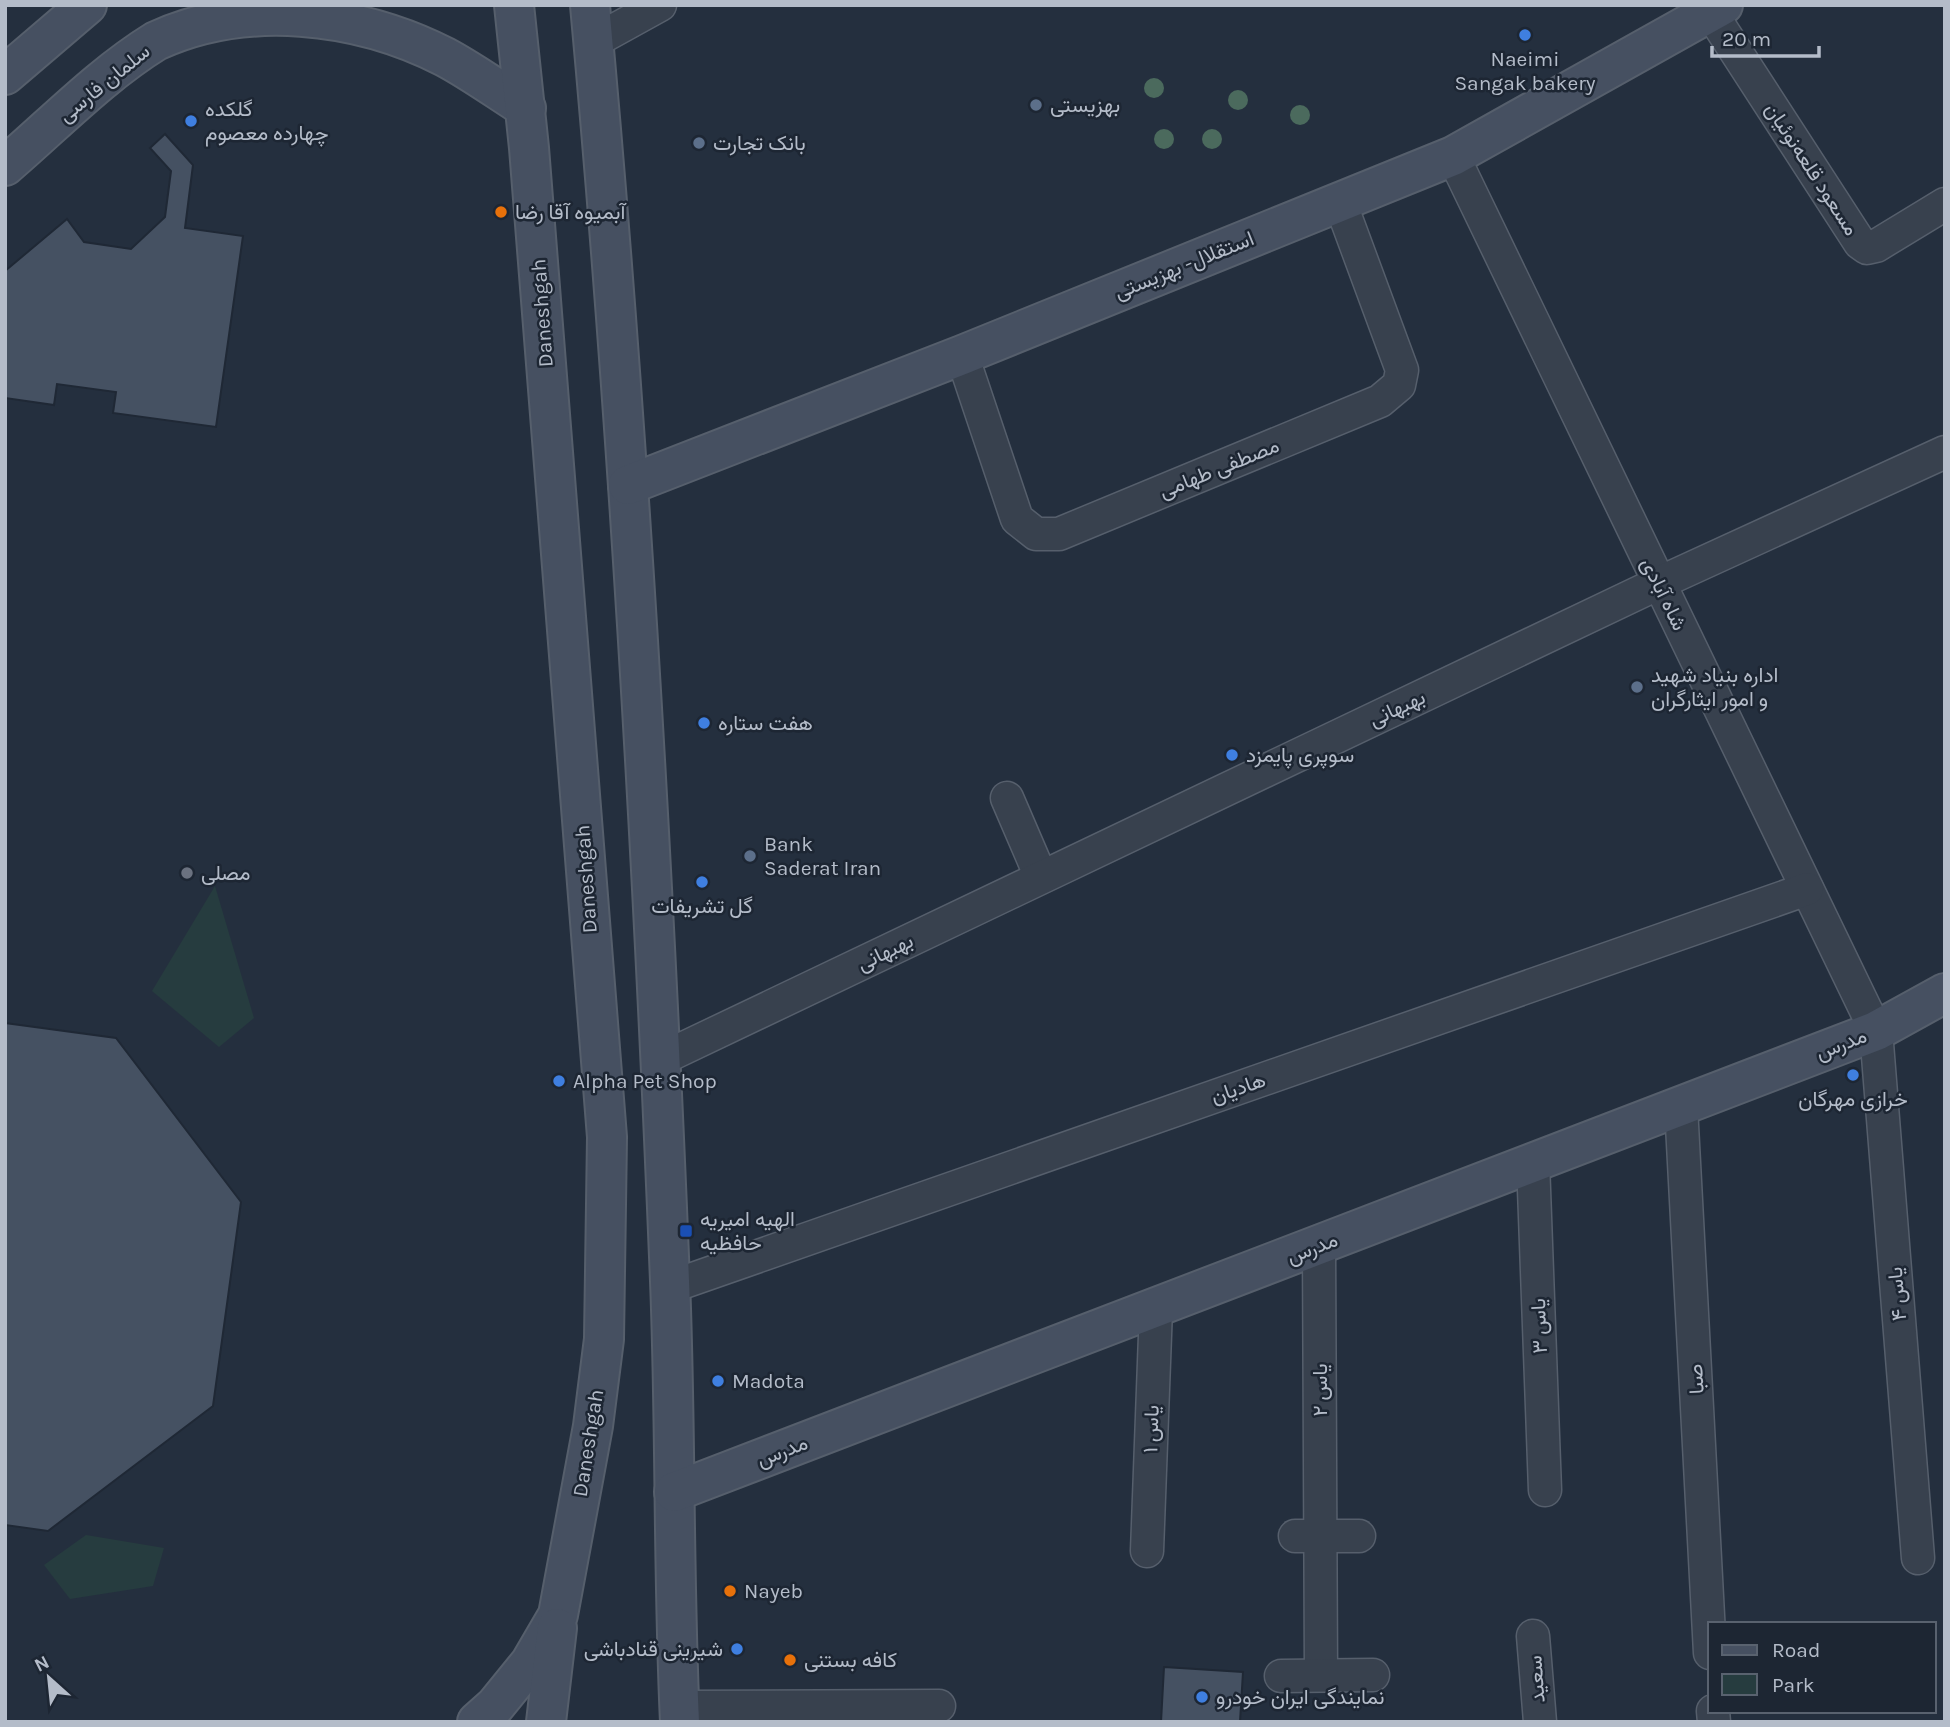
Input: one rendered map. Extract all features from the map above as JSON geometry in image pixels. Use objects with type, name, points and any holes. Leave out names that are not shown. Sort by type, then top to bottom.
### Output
[{"type":"main road","points":[[5,75],[87,5]]},
{"type":"main road","points":[[158,40],[198,5]]},
{"type":"main road","name":"Daneshgah","points":[[477,1722],[495,1706],[530,1663],[558,1615],[593,1426],[604,1339],[607,1137],[526,108],[514,5]]},
{"type":"main road","points":[[590,5],[628,485],[661,1059],[670,1287],[680,1715]]},
{"type":"main road","name":"استقلال- بهزیستی","points":[[628,485],[962,355],[1453,156],[1714,8]]},
{"type":"main road","name":"سلمان فارسی","points":[[5,166],[128,60],[158,40],[201,21],[251,9],[293,11],[371,27],[445,58],[526,108]]},
{"type":"main road","name":"مدرس","points":[[674,1492],[1876,1031],[1945,993]]},
{"type":"main road","points":[[547,1722],[558,1615]]},
{"type":"street","points":[[593,43],[660,5]]},
{"type":"street","name":"مسعود قلعه‌نوئیان","points":[[1714,8],[1860,243],[1867,248],[1876,246],[1945,204]]},
{"type":"street","name":"شاه آبادی","points":[[1453,156],[1876,1031]]},
{"type":"street","name":"مصطفی طهامی","points":[[962,355],[1017,519],[1036,534],[1059,534],[1380,401],[1399,385],[1402,370],[1340,202]]},
{"type":"street","name":"بهبهانی","points":[[661,1059],[1659,583],[1945,452]]},
{"type":"street","points":[[1007,798],[1041,877]]},
{"type":"street","name":"هادیان","points":[[670,1287],[1807,889]]},
{"type":"street","name":"یاس ۴","points":[[1876,1031],[1918,1558]]},
{"type":"street","name":"صبا","points":[[1681,1106],[1708,1622]]},
{"type":"street","name":"یاس ۳","points":[[1533,1162],[1545,1490]]},
{"type":"street","name":"یاس ۲","points":[[1319,1245],[1308,1536],[1321,1675]]},
{"type":"street","name":"یاس ۱","points":[[1147,1551],[1156,1308]]},
{"type":"street","points":[[1308,1536],[1359,1536]]},
{"type":"street","name":"سعید","points":[[1533,1636],[1540,1722]]},
{"type":"street","points":[[1281,1676],[1373,1675]]},
{"type":"street","points":[[680,1715],[939,1706]]},
{"type":"green space","points":[[215,886],[254,1018],[219,1047],[152,991]]},
{"type":"green space","points":[[86,1535],[164,1548],[153,1586],[70,1599],[44,1565]]},
{"type":"building","points":[[165,134],[193,165],[185,228],[243,236],[216,427],[113,413],[116,392],[57,384],[54,405],[5,398],[5,271],[67,219],[84,242],[131,249],[165,217],[171,171],[150,148]]},
{"type":"building","points":[[5,1023],[116,1038],[241,1202],[213,1406],[48,1531],[5,1525]]},
{"type":"building","name":"نمایندگی ایران خودرو","points":[[1164,1667],[1243,1672],[1240,1722],[1161,1722]]},
{"type":"place","name":"Naeimi Sangak bakery","points":[[1525,35]]},
{"type":"place","name":"بهزیستی","points":[[1036,105]]},
{"type":"place","name":"گلکده چهارده معصوم","points":[[191,121]]},
{"type":"place","name":"بانک تجارت","points":[[699,143]]},
{"type":"place","name":"آبمیوه آقا رضا","points":[[501,212]]},
{"type":"place","name":"اداره بنیاد شهید و امور ایثارگران","points":[[1637,687]]},
{"type":"place","name":"هفت ستاره","points":[[704,723]]},
{"type":"place","name":"سوپری پایمزد","points":[[1232,755]]},
{"type":"place","name":"Bank Saderat Iran","points":[[750,856]]},
{"type":"place","name":"مصلی","points":[[187,873]]},
{"type":"place","name":"گل تشریفات","points":[[702,882]]},
{"type":"place","name":"خرازی مهرگان","points":[[1853,1075]]},
{"type":"place","name":"Alpha Pet Shop","points":[[559,1081]]},
{"type":"place","name":"الهیه امیریه حافظیه","points":[[686,1231]]},
{"type":"place","name":"Madota","points":[[718,1381]]},
{"type":"place","name":"Nayeb","points":[[730,1591]]},
{"type":"place","name":"شیرینی قنادباشی","points":[[737,1649]]},
{"type":"place","name":"کافه بستنی","points":[[790,1660]]},
{"type":"place","name":"نمایندگی ایران خودرو","points":[[1202,1697]]}]
